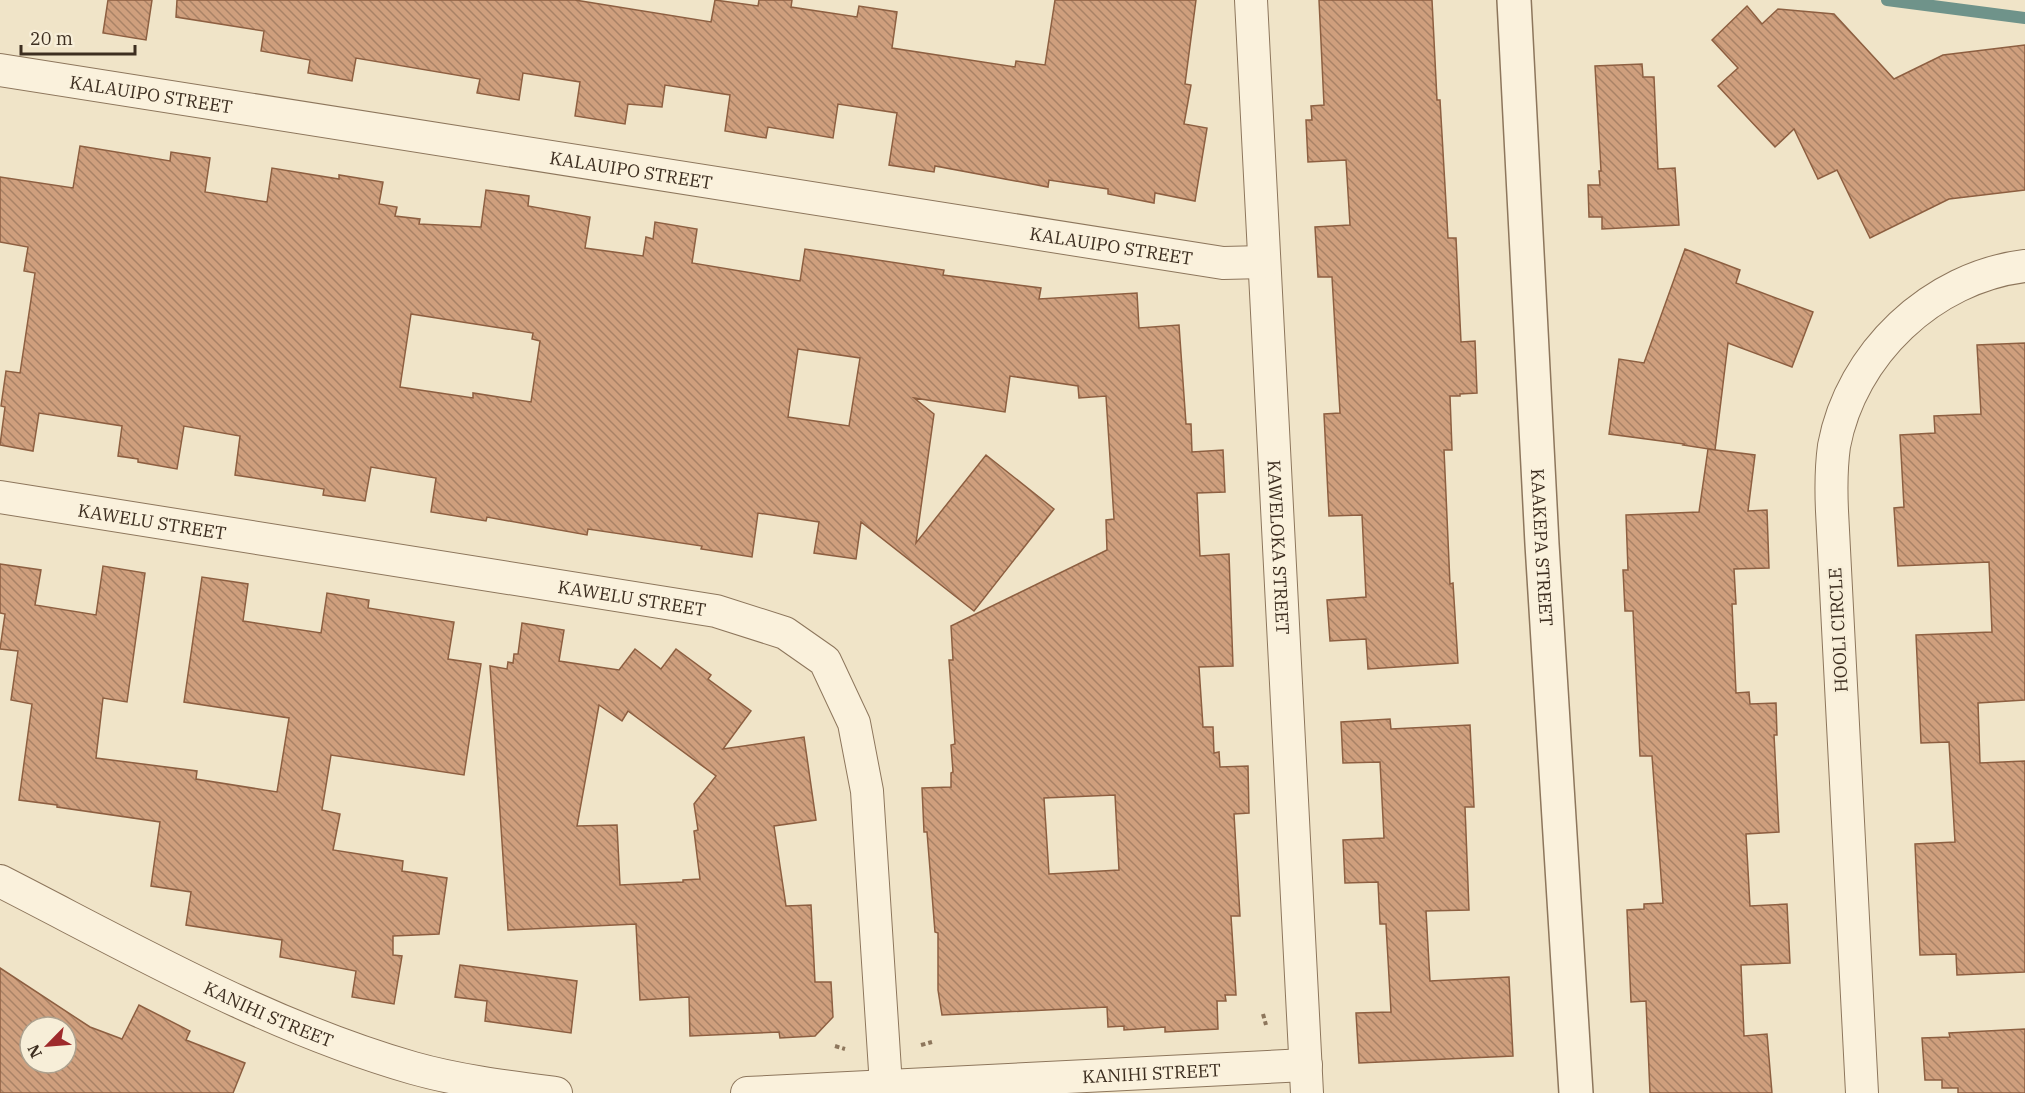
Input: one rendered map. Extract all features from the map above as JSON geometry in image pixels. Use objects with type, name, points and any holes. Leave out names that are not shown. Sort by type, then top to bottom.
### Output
[{"type":"street","name":"KAWELOKA STREET","points":[[1251,0],[1306,1079]]},
{"type":"street","name":"KAAKEPA STREET","points":[[1514,0],[1542,544],[1576,1093]]},
{"type":"street","name":"KALAUIPO STREET","points":[[0,70],[1223,263],[1264,262]]},
{"type":"street","name":"HOOLI CIRCLE","points":[[1862,1093],[1831,499],[1834,445],[1855,387],[1875,354],[1899,327],[1933,300],[1965,282],[1986,274],[2025,266]]},
{"type":"street","name":"KAWELU STREET","points":[[0,497],[716,611],[785,633],[825,661],[854,723],[867,791],[886,1086]]},
{"type":"street","name":"KANIHI STREET","points":[[0,881],[226,997],[311,1034],[415,1069],[487,1084],[556,1093]]},
{"type":"street","name":"KANIHI STREET","points":[[747,1093],[886,1086],[1306,1079]]},
{"type":"path","points":[[1263,1014],[1267,1029]]},
{"type":"path","points":[[921,1045],[932,1042]]},
{"type":"path","points":[[835,1046],[845,1049]]},
{"type":"building","points":[[108,0],[152,0],[146,40],[103,33]]},
{"type":"building","points":[[177,0],[575,0],[711,22],[715,0],[758,6],[759,0],[792,0],[791,7],[857,17],[859,6],[897,12],[892,48],[1015,67],[1016,61],[1045,65],[1055,0],[1196,0],[1185,84],[1191,85],[1184,124],[1207,128],[1195,201],[1155,193],[1154,203],[1108,194],[1108,189],[1049,180],[1048,187],[935,166],[934,172],[889,165],[897,113],[838,104],[833,138],[768,127],[766,138],[725,131],[730,95],[665,85],[662,107],[628,104],[625,124],[575,116],[580,82],[523,73],[519,100],[477,93],[480,79],[356,58],[352,81],[308,73],[310,60],[261,51],[264,31],[176,17]]},
{"type":"building","points":[[1319,0],[1432,0],[1448,238],[1456,238],[1461,342],[1475,341],[1477,393],[1450,396],[1452,450],[1444,450],[1450,584],[1453,583],[1458,663],[1368,669],[1366,639],[1330,641],[1327,600],[1366,597],[1362,515],[1329,516],[1324,414],[1340,413],[1332,277],[1318,277],[1315,227],[1350,225],[1346,160],[1308,162],[1306,120],[1312,120],[1311,106],[1324,105]]},
{"type":"building","points":[[1747,6],[1762,24],[1778,9],[1834,14],[1894,79],[1943,55],[2025,45],[2025,190],[1949,199],[1870,238],[1837,170],[1818,179],[1794,129],[1775,147],[1718,86],[1738,68],[1712,40]]},
{"type":"building","points":[[1642,64],[1643,77],[1654,77],[1658,169],[1675,168],[1679,225],[1602,229],[1602,217],[1589,217],[1588,185],[1600,185],[1599,171],[1601,171],[1595,66]]},
{"type":"building","points":[[80,146],[170,161],[171,152],[210,158],[205,192],[267,202],[272,168],[339,179],[339,175],[383,182],[379,204],[397,207],[395,216],[420,219],[419,224],[481,227],[486,190],[529,196],[528,206],[590,217],[585,248],[643,256],[646,237],[653,239],[655,222],[697,229],[692,263],[800,281],[805,249],[944,270],[943,275],[1041,288],[1039,299],[1137,293],[1139,328],[1179,325],[1186,424],[1191,424],[1192,452],[1223,450],[1225,492],[1197,493],[1200,556],[1229,554],[1233,666],[1199,667],[1203,727],[1213,727],[1214,753],[1219,752],[1220,767],[1248,766],[1249,813],[1234,814],[1240,916],[1231,916],[1236,995],[1225,995],[1226,1001],[1217,1001],[1218,1029],[1165,1032],[1165,1027],[1124,1030],[1124,1026],[1108,1027],[1107,1007],[942,1015],[938,990],[938,933],[935,932],[927,832],[924,832],[922,788],[951,787],[951,773],[953,772],[951,745],[955,744],[949,660],[953,660],[951,626],[1107,550],[1106,520],[1114,519],[1106,396],[1079,398],[1078,386],[1010,376],[1005,412],[914,398],[934,414],[916,543],[986,455],[1054,509],[974,611],[861,522],[856,559],[814,553],[819,522],[758,513],[752,557],[701,549],[702,546],[588,529],[587,535],[487,517],[486,521],[431,512],[436,478],[371,467],[365,501],[323,495],[324,489],[235,475],[240,436],[184,426],[177,469],[118,456],[122,426],[39,413],[33,451],[0,445],[5,407],[1,406],[6,371],[20,373],[35,273],[24,271],[28,247],[0,242],[0,177],[73,188]],"holes":[[[411,314],[533,333],[532,339],[540,341],[531,402],[473,393],[473,398],[400,387]],[[798,349],[860,358],[849,426],[788,417]],[[1115,795],[1119,870],[1049,874],[1044,798]]]},
{"type":"building","points":[[1685,249],[1740,270],[1736,283],[1813,312],[1792,367],[1728,343],[1715,450],[1609,434],[1619,359],[1644,363]]},
{"type":"building","points":[[2025,343],[2025,700],[1978,703],[1980,763],[2025,761],[2025,972],[1957,975],[1956,954],[1920,955],[1915,844],[1955,842],[1949,742],[1921,743],[1916,635],[1992,632],[1989,562],[1898,566],[1894,508],[1904,507],[1900,435],[1935,433],[1934,416],[1981,414],[1977,345]]},
{"type":"building","points":[[1708,449],[1755,455],[1748,511],[1767,510],[1769,568],[1734,569],[1736,604],[1732,604],[1736,693],[1749,692],[1750,704],[1776,703],[1777,735],[1774,735],[1779,832],[1746,834],[1750,906],[1787,904],[1790,963],[1741,965],[1744,1036],[1767,1034],[1772,1093],[1650,1093],[1646,1001],[1631,1002],[1627,910],[1644,909],[1644,904],[1663,903],[1652,756],[1640,756],[1633,611],[1625,611],[1623,570],[1628,570],[1626,515],[1699,512]]},
{"type":"building","points":[[0,564],[41,570],[35,605],[96,615],[103,566],[145,573],[127,702],[103,698],[96,758],[197,771],[196,779],[277,792],[289,718],[184,702],[202,577],[248,584],[243,621],[321,633],[327,593],[369,600],[368,608],[454,622],[448,659],[481,664],[464,775],[331,755],[322,810],[340,814],[333,850],[403,861],[402,871],[447,878],[439,934],[393,936],[393,955],[402,956],[394,1004],[352,997],[356,971],[280,957],[282,940],[186,925],[191,892],[151,886],[160,822],[19,800],[32,704],[11,700],[18,651],[0,649],[5,614],[0,613]]},
{"type":"building","points":[[522,623],[564,630],[559,661],[619,670],[635,649],[661,669],[676,649],[711,675],[708,679],[751,711],[723,749],[804,737],[816,820],[774,826],[786,906],[811,905],[815,982],[831,982],[833,1017],[815,1036],[780,1038],[779,1032],[690,1036],[689,997],[640,1000],[636,924],[508,930],[490,666],[507,669],[508,662],[513,663],[514,654],[518,654]],"holes":[[[599,705],[622,721],[628,711],[716,776],[694,804],[698,830],[694,831],[700,879],[620,885],[617,825],[577,826]]]},
{"type":"building","points":[[1390,719],[1391,729],[1470,725],[1474,807],[1465,807],[1469,910],[1426,911],[1430,981],[1509,977],[1513,1056],[1359,1063],[1356,1013],[1391,1012],[1386,924],[1380,924],[1378,882],[1345,883],[1343,840],[1384,838],[1380,762],[1343,763],[1341,722]]},
{"type":"building","points":[[460,965],[577,981],[571,1033],[485,1021],[487,1001],[455,997]]},
{"type":"building","points":[[0,968],[72,1015],[18,1015],[18,1075],[78,1075],[78,1019],[90,1027],[122,1039],[139,1005],[190,1031],[186,1040],[245,1063],[233,1093],[0,1093]]},
{"type":"building","points":[[2025,1029],[2025,1093],[1958,1093],[1958,1088],[1942,1088],[1942,1080],[1925,1080],[1922,1038],[1950,1037],[1949,1033]]},
{"type":"waterway","points":[[1887,0],[2025,18]]}]
